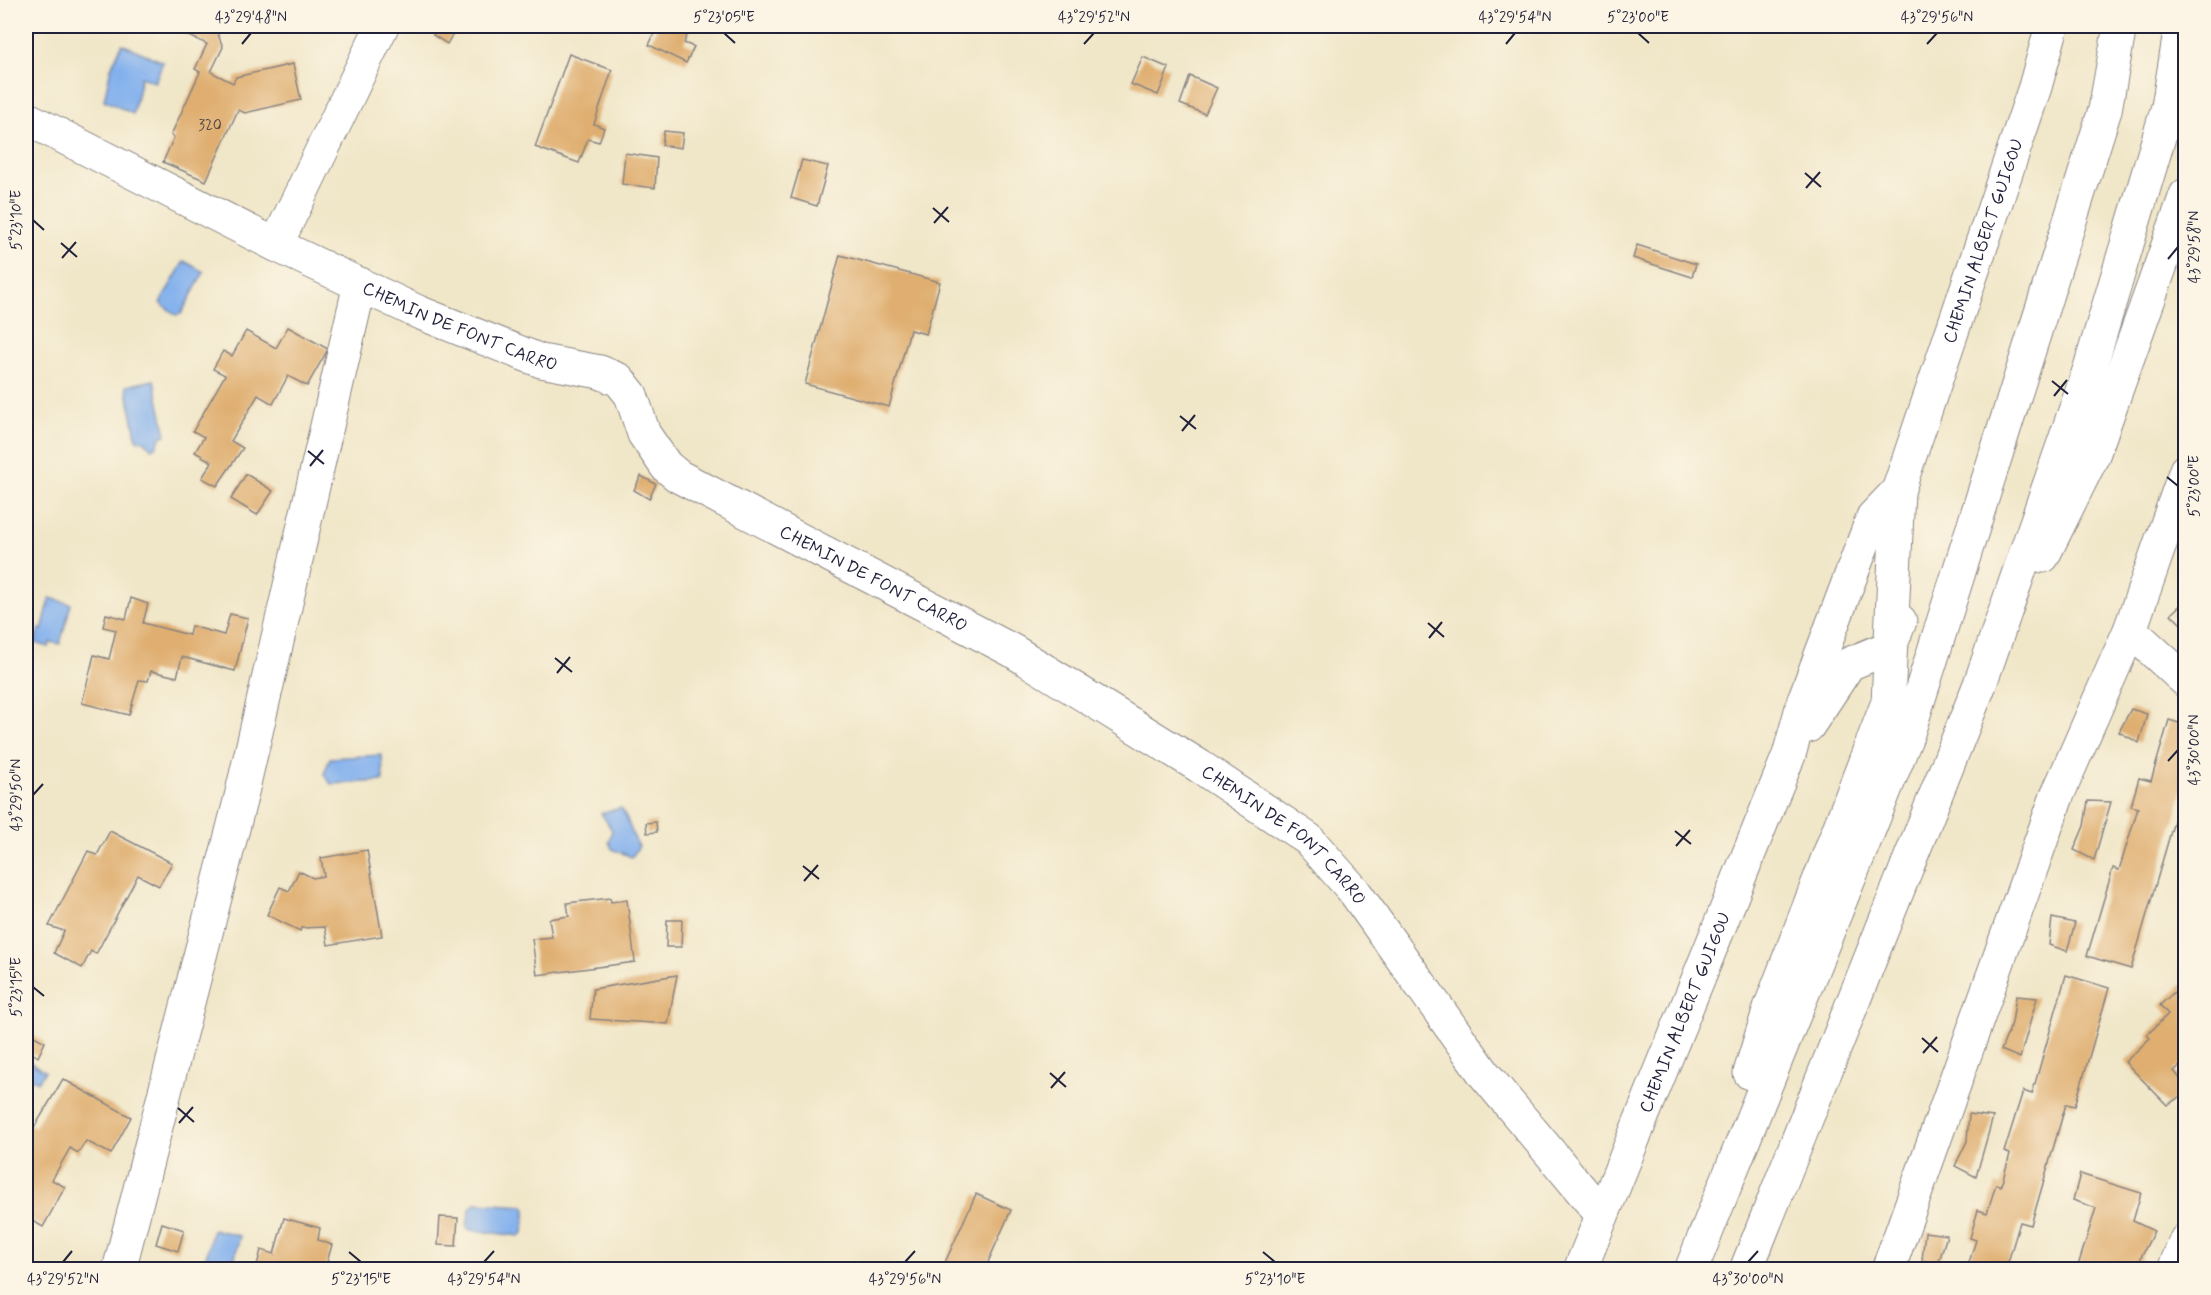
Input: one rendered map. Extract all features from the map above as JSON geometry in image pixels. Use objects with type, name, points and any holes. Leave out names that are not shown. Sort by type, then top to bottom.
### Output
[{"type":"main road","points":[[276,245],[382,26]]},
{"type":"main road","name":"CHEMIN ALBERT GUIGOU","points":[[1580,1269],[1789,755],[1804,700],[1873,517],[1898,491],[2036,87],[2052,26]]},
{"type":"main road","points":[[1691,1269],[1908,733],[2105,110],[2121,26]]},
{"type":"main road","points":[[1746,1269],[1980,684],[2090,368],[2168,107],[2181,26]]},
{"type":"main road","name":"CHEMIN DE FONT CARRO","points":[[26,118],[276,245],[418,312],[541,361],[600,372],[619,380],[631,395],[644,434],[666,466],[678,476],[1013,651],[1180,754],[1308,839],[1354,891],[1485,1075],[1602,1215]]},
{"type":"main road","points":[[1980,684],[2093,455],[2186,195]]},
{"type":"main road","points":[[119,1269],[240,801],[360,284]]},
{"type":"main road","name":"CHEMIN ALBERT GUIGOU","points":[[1789,755],[1849,664],[1890,647],[1905,606],[1910,455]]},
{"type":"main road","points":[[1888,1269],[2057,796],[2130,630],[2186,470]]},
{"type":"main road","points":[[1691,1269],[1770,1008],[1867,762],[1888,702],[1898,491]]},
{"type":"main road","points":[[2130,630],[2186,681]]},
{"type":"main road","points":[[2174,1269],[2186,1240]]},
{"type":"water","points":[[122,44],[163,62],[155,82],[141,77],[133,114],[104,100],[111,68]]},
{"type":"water","points":[[184,261],[204,272],[181,314],[176,315],[160,303]]},
{"type":"water","points":[[154,380],[166,435],[161,437],[156,447],[151,448],[143,440],[137,441],[126,386]]},
{"type":"water","points":[[50,598],[71,604],[60,644],[50,642],[49,647],[35,643],[39,629],[42,630]]},
{"type":"water","points":[[382,755],[383,781],[331,784],[324,774],[330,758]]},
{"type":"water","points":[[621,808],[639,846],[632,857],[612,849],[609,842],[612,830],[601,813]]},
{"type":"water","points":[[26,1060],[45,1071],[38,1082],[30,1077],[26,1084]]},
{"type":"water","points":[[476,1203],[524,1206],[526,1209],[523,1233],[519,1236],[470,1230],[467,1227],[470,1208]]},
{"type":"water","points":[[213,1229],[240,1236],[232,1269],[203,1269]]},
{"type":"building","points":[[180,26],[206,26],[216,30],[223,47],[211,72],[233,83],[236,77],[293,64],[301,100],[245,113],[238,110],[206,181],[163,162],[174,137],[171,135],[200,72],[195,69],[207,44],[178,31]]},
{"type":"building","points":[[439,26],[456,28],[447,44],[433,35]]},
{"type":"building","points":[[658,26],[691,26],[684,43],[694,47],[686,63],[649,45]]},
{"type":"building","points":[[569,54],[612,70],[594,124],[604,128],[599,142],[588,139],[579,163],[535,147]]},
{"type":"building","points":[[1143,57],[1169,68],[1158,95],[1131,84]]},
{"type":"building","points":[[1190,76],[1217,88],[1205,114],[1180,104]]},
{"type":"building","points":[[664,131],[683,133],[681,148],[662,145]]},
{"type":"building","points":[[625,153],[657,158],[655,188],[622,184]]},
{"type":"building","points":[[802,160],[828,166],[817,206],[791,198]]},
{"type":"building","points":[[1637,245],[1696,264],[1692,277],[1633,258]]},
{"type":"building","points":[[840,255],[940,282],[926,334],[910,330],[889,407],[805,384]]},
{"type":"building","points":[[288,327],[328,349],[307,386],[288,376],[273,404],[258,395],[231,441],[243,448],[217,486],[202,478],[212,462],[195,452],[204,437],[193,431],[225,375],[213,369],[223,351],[232,356],[246,331],[276,348]]},
{"type":"building","points":[[246,474],[273,491],[257,515],[231,499]]},
{"type":"building","points":[[641,476],[656,484],[649,499],[634,490]]},
{"type":"building","points":[[131,598],[148,604],[143,623],[189,635],[191,626],[224,635],[230,614],[248,618],[235,671],[182,657],[177,677],[151,671],[148,681],[139,680],[129,715],[82,703],[94,655],[109,659],[116,630],[103,627],[106,614],[126,619]]},
{"type":"building","points":[[2186,600],[2186,629],[2171,614]]},
{"type":"building","points":[[2131,709],[2147,714],[2139,743],[2119,732]]},
{"type":"building","points":[[2169,720],[2186,725],[2186,791],[2183,790],[2131,969],[2087,956],[2113,868],[2119,870],[2138,808],[2131,806],[2139,778],[2151,781]]},
{"type":"building","points":[[2088,801],[2111,802],[2094,860],[2074,850],[2084,826]]},
{"type":"building","points":[[656,822],[657,832],[647,833],[646,823]]},
{"type":"building","points":[[110,831],[172,863],[159,886],[138,875],[96,954],[91,951],[82,968],[54,953],[64,931],[49,926],[88,851],[97,855]]},
{"type":"building","points":[[367,850],[382,936],[328,945],[325,927],[301,928],[300,931],[267,915],[280,887],[289,891],[299,871],[313,878],[324,876],[321,858]]},
{"type":"building","points":[[610,898],[611,902],[627,900],[635,962],[537,975],[532,939],[552,937],[549,919],[569,916],[567,903]]},
{"type":"building","points":[[2052,918],[2075,923],[2067,951],[2049,945]]},
{"type":"building","points":[[667,920],[682,920],[681,947],[666,947]]},
{"type":"building","points":[[2186,970],[2186,1060],[2174,1071],[2186,1086],[2186,1093],[2167,1105],[2125,1062],[2150,1038],[2147,1035],[2168,1014],[2160,1005],[2185,982],[2180,975]]},
{"type":"building","points":[[677,975],[668,1024],[590,1019],[593,989]]},
{"type":"building","points":[[2066,975],[2109,988],[2075,1106],[2066,1104],[2031,1225],[2020,1222],[2006,1269],[1967,1269],[1976,1240],[1970,1238],[1978,1210],[1987,1213],[1996,1184],[2001,1186],[2010,1154],[2004,1152],[2023,1091],[2032,1094]]},
{"type":"building","points":[[2016,996],[2037,998],[2020,1058],[2001,1050],[2012,1023]]},
{"type":"building","points":[[29,1033],[45,1042],[38,1057],[26,1049]]},
{"type":"building","points":[[63,1079],[131,1117],[111,1154],[86,1141],[78,1153],[70,1148],[52,1180],[65,1187],[43,1227],[26,1217],[26,1122],[34,1128]]},
{"type":"building","points":[[1969,1114],[1993,1117],[1976,1177],[1955,1166],[1967,1141]]},
{"type":"building","points":[[2080,1174],[2141,1193],[2133,1221],[2154,1231],[2141,1257],[2140,1269],[2077,1269],[2096,1208],[2073,1200]]},
{"type":"building","points":[[976,1194],[1011,1210],[985,1269],[942,1269]]},
{"type":"building","points":[[440,1217],[458,1218],[456,1246],[438,1245]]},
{"type":"building","points":[[284,1218],[320,1228],[318,1240],[332,1245],[325,1269],[256,1269],[261,1250],[274,1254]]},
{"type":"building","points":[[162,1223],[184,1230],[178,1251],[156,1244]]},
{"type":"building","points":[[1925,1232],[1947,1235],[1938,1265],[1922,1260]]}]
